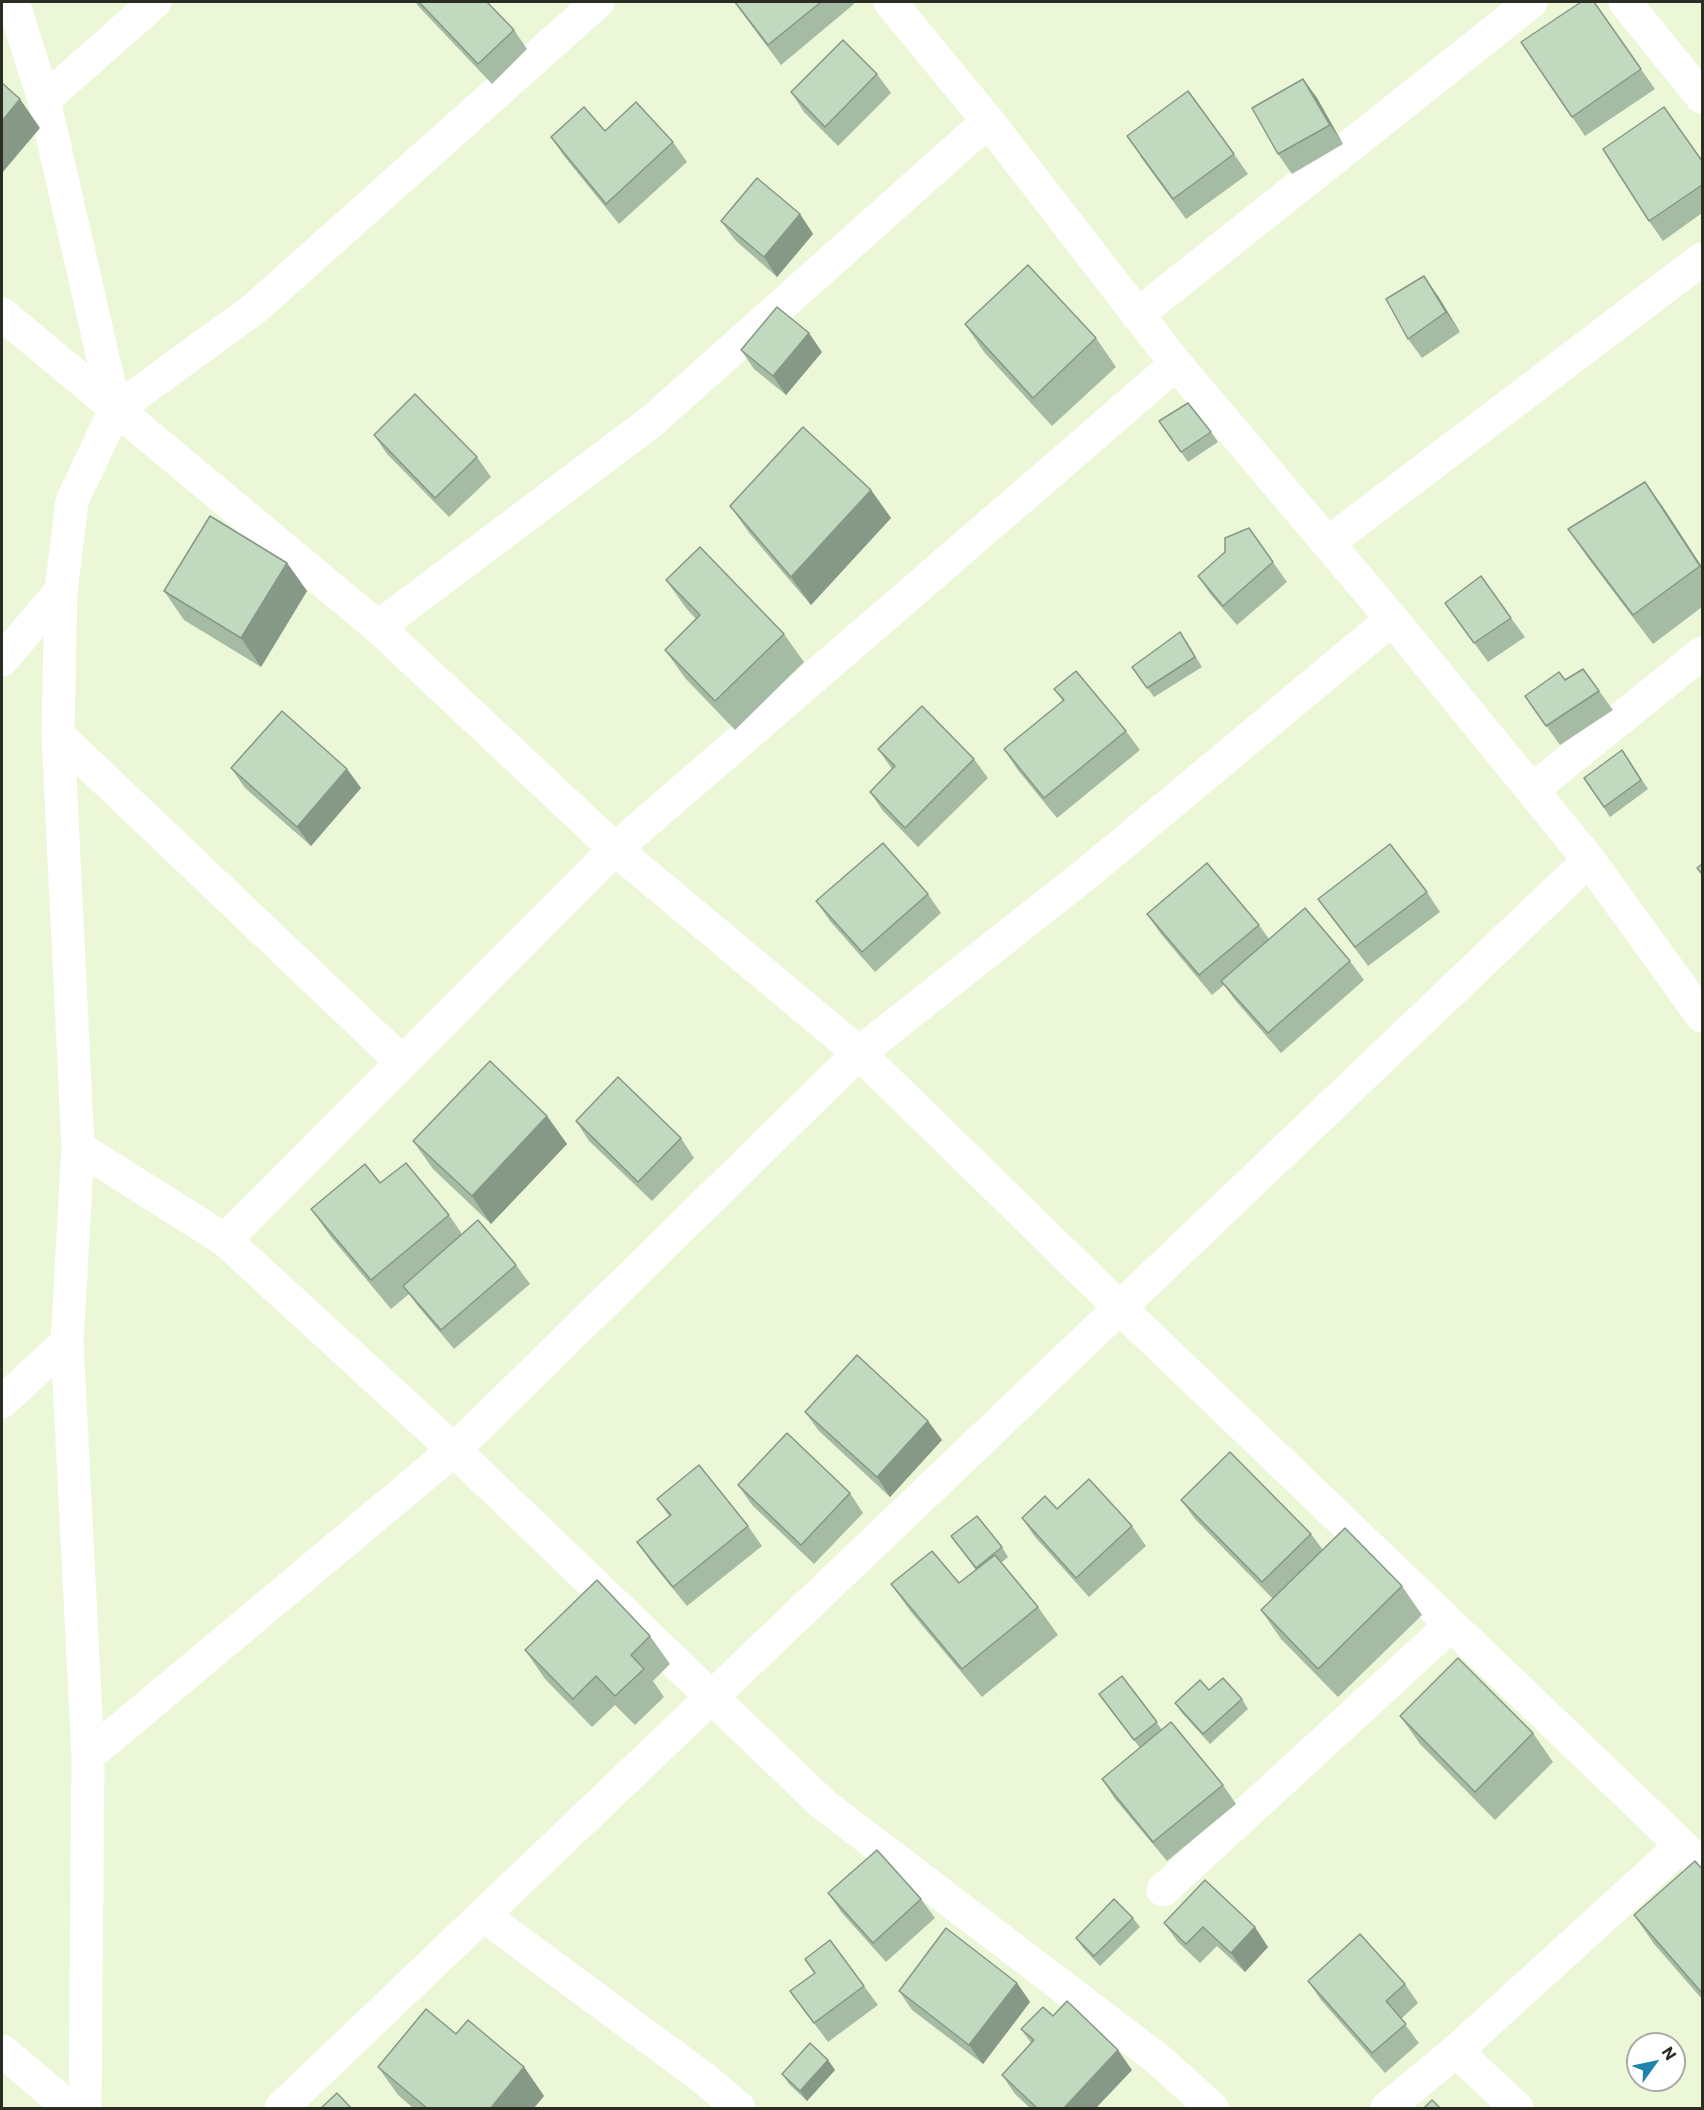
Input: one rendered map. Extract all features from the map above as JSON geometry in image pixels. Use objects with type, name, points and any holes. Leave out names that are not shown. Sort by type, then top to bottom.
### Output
[{"type":"street","points":[[13,2],[44,100],[115,410]]},
{"type":"street","points":[[44,100],[154,2]]},
{"type":"street","points":[[85,2109],[87,1756],[67,1342],[78,1147],[58,735],[61,591],[72,501],[115,410],[254,309],[598,2]]},
{"type":"street","points":[[890,2],[988,121],[1176,364],[1392,619],[1589,860],[1702,1016]]},
{"type":"street","points":[[1137,315],[1530,2]]},
{"type":"street","points":[[1625,2],[1702,97]]},
{"type":"street","points":[[378,627],[652,421],[988,121]]},
{"type":"street","points":[[1328,543],[1702,259]]},
{"type":"street","points":[[2,315],[378,627],[615,849],[859,1053],[1450,1626],[1692,1855],[1387,2109]]},
{"type":"street","points":[[225,1240],[615,849],[1176,364]]},
{"type":"street","points":[[2,660],[61,591]]},
{"type":"street","points":[[87,1756],[454,1450],[859,1053],[1091,870],[1392,619]]},
{"type":"street","points":[[1532,790],[1702,653]]},
{"type":"street","points":[[58,735],[402,1062]]},
{"type":"street","points":[[281,2109],[1589,860]]},
{"type":"street","points":[[78,1147],[225,1240],[454,1450],[823,1804],[1159,2060],[1212,2109]]},
{"type":"street","points":[[2,1402],[67,1342]]},
{"type":"street","points":[[1163,1890],[1450,1626]]},
{"type":"street","points":[[484,1916],[657,2043],[739,2109]]},
{"type":"street","points":[[2,2051],[70,2109]]},
{"type":"street","points":[[1455,2051],[1518,2109]]},
{"type":"building","points":[[419,2],[487,2],[514,30],[478,64]]},
{"type":"building","points":[[735,2],[821,2],[768,45]]},
{"type":"building","points":[[1581,2],[1594,2],[1641,69],[1572,117],[1521,42]]},
{"type":"building","points":[[843,40],[877,74],[825,127],[791,92]]},
{"type":"building","points":[[1303,79],[1330,125],[1278,154],[1252,108]]},
{"type":"building","points":[[2,83],[20,99],[2,121]]},
{"type":"building","points":[[1188,91],[1234,154],[1173,199],[1127,136]]},
{"type":"building","points":[[636,102],[673,142],[606,204],[551,137],[584,107],[605,131]]},
{"type":"building","points":[[1664,107],[1702,161],[1702,185],[1649,221],[1603,149]]},
{"type":"building","points":[[757,178],[800,214],[764,257],[721,221]]},
{"type":"building","points":[[1028,265],[1096,338],[1033,398],[965,324]]},
{"type":"building","points":[[1424,276],[1446,312],[1408,339],[1386,299]]},
{"type":"building","points":[[777,307],[809,333],[773,376],[741,350]]},
{"type":"building","points":[[415,394],[477,457],[435,498],[374,435]]},
{"type":"building","points":[[1188,403],[1211,432],[1181,452],[1159,421]]},
{"type":"building","points":[[803,427],[871,490],[791,577],[730,506]]},
{"type":"building","points":[[1645,482],[1700,566],[1633,615],[1568,529]]},
{"type":"building","points":[[210,516],[287,563],[241,638],[164,591]]},
{"type":"building","points":[[1249,528],[1273,562],[1223,606],[1198,576],[1225,552],[1225,538]]},
{"type":"building","points":[[700,547],[784,634],[715,701],[665,650],[700,615],[666,580]]},
{"type":"building","points":[[1481,576],[1511,618],[1474,643],[1445,603]]},
{"type":"building","points":[[1180,632],[1195,657],[1147,688],[1132,667]]},
{"type":"building","points":[[1583,669],[1599,691],[1546,726],[1525,696],[1559,672],[1565,680]]},
{"type":"building","points":[[1076,671],[1126,731],[1044,798],[1004,749],[1064,700],[1054,689]]},
{"type":"building","points":[[922,706],[974,759],[905,828],[870,792],[895,766],[878,749]]},
{"type":"building","points":[[282,711],[347,769],[297,827],[231,768]]},
{"type":"building","points":[[1622,750],[1641,780],[1604,807],[1584,778]]},
{"type":"building","points":[[883,843],[928,894],[862,952],[816,901]]},
{"type":"building","points":[[1390,844],[1427,892],[1355,947],[1318,899]]},
{"type":"building","points":[[1207,863],[1259,925],[1199,975],[1147,914]]},
{"type":"building","points":[[1702,864],[1702,874],[1697,868]]},
{"type":"building","points":[[1305,908],[1350,961],[1268,1033],[1221,981]]},
{"type":"building","points":[[490,1061],[547,1116],[472,1196],[413,1141]]},
{"type":"building","points":[[618,1077],[681,1138],[638,1182],[576,1121]]},
{"type":"building","points":[[406,1163],[449,1215],[371,1280],[311,1209],[365,1164],[380,1183]]},
{"type":"building","points":[[478,1220],[516,1265],[441,1330],[403,1286]]},
{"type":"building","points":[[857,1355],[928,1421],[877,1477],[805,1412]]},
{"type":"building","points":[[787,1433],[850,1493],[801,1545],[738,1485]]},
{"type":"building","points":[[1230,1452],[1311,1534],[1262,1582],[1181,1500]]},
{"type":"building","points":[[699,1465],[748,1526],[673,1587],[637,1542],[671,1515],[657,1499]]},
{"type":"building","points":[[1089,1479],[1132,1526],[1076,1578],[1022,1518],[1045,1496],[1057,1509]]},
{"type":"building","points":[[977,1516],[1002,1547],[976,1568],[951,1536]]},
{"type":"building","points":[[1345,1528],[1402,1586],[1318,1669],[1261,1610]]},
{"type":"building","points":[[932,1551],[959,1583],[995,1555],[1038,1607],[962,1669],[891,1584]]},
{"type":"building","points":[[597,1580],[650,1636],[631,1655],[644,1669],[615,1696],[596,1676],[573,1699],[525,1650]]},
{"type":"building","points":[[1458,1658],[1533,1733],[1475,1792],[1400,1716]]},
{"type":"building","points":[[1122,1676],[1157,1722],[1134,1740],[1099,1694]]},
{"type":"building","points":[[1223,1678],[1242,1699],[1203,1734],[1175,1703],[1200,1680],[1209,1690]]},
{"type":"building","points":[[1171,1722],[1223,1785],[1153,1842],[1102,1779]]},
{"type":"building","points":[[877,1850],[921,1899],[873,1943],[828,1893]]},
{"type":"building","points":[[1695,1861],[1702,1869],[1702,1993],[1634,1915]]},
{"type":"building","points":[[1205,1880],[1255,1927],[1231,1953],[1203,1927],[1186,1944],[1164,1923]]},
{"type":"building","points":[[1114,1899],[1133,1918],[1094,1956],[1076,1938]]},
{"type":"building","points":[[946,1928],[1017,1983],[969,2045],[899,1991]]},
{"type":"building","points":[[1360,1934],[1405,1984],[1386,2001],[1406,2024],[1372,2053],[1308,1981]]},
{"type":"building","points":[[830,1940],[864,1986],[814,2023],[790,1991],[815,1973],[805,1959]]},
{"type":"building","points":[[1067,2001],[1118,2050],[1063,2109],[1038,2109],[1002,2075],[1034,2040],[1021,2029],[1043,2007],[1053,2016]]},
{"type":"building","points":[[426,2009],[456,2034],[468,2020],[524,2067],[490,2109],[428,2109],[378,2067]]},
{"type":"building","points":[[810,2043],[828,2060],[800,2091],[782,2074]]},
{"type":"building","points":[[337,2093],[352,2109],[320,2109]]},
{"type":"building","points":[[1432,2100],[1441,2109],[1423,2109]]}]
